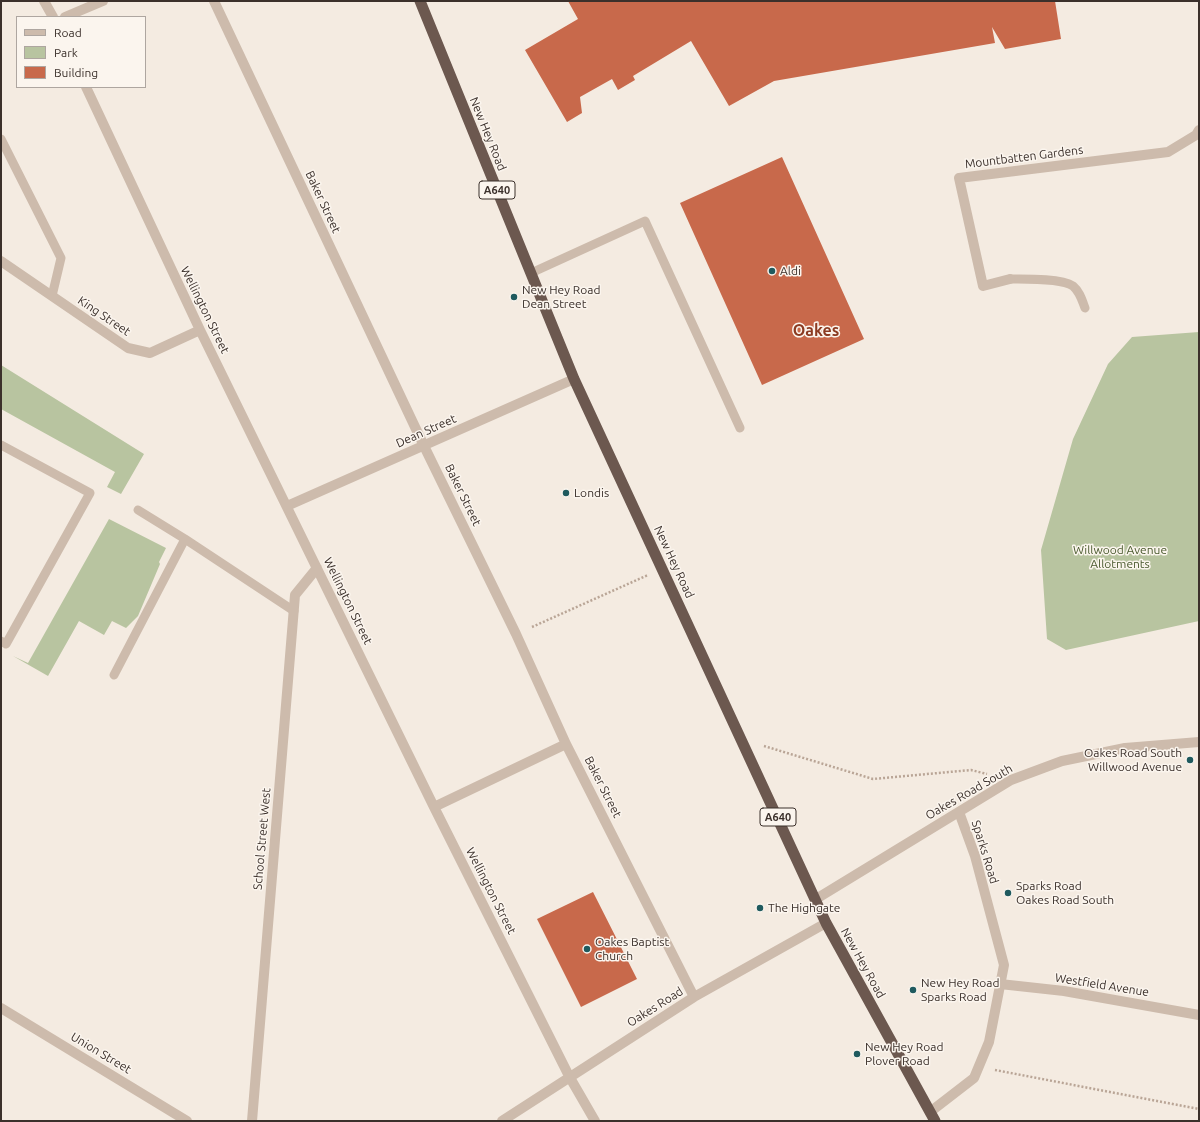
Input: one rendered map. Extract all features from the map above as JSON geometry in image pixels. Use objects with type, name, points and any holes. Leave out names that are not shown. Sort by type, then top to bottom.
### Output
[{"type":"highway","name":"New Hey Road","points":[[420,1],[574,379],[826,923],[932,1116]]},
{"type":"street","points":[[44,1],[52,16]]},
{"type":"street","points":[[67,16],[103,1]]},
{"type":"street","name":"Baker Street","points":[[214,1],[424,446],[516,634],[566,744],[694,997]]},
{"type":"street","name":"Wellington Street","points":[[86,88],[200,330],[434,807],[570,1076],[595,1121]]},
{"type":"street","name":"Mountbatten Gardens","points":[[1010,280],[983,286],[959,178],[1168,152],[1198,135]]},
{"type":"street","name":"King Street","points":[[1,261],[128,348],[150,353],[200,330]]},
{"type":"street","name":"Dean Street","points":[[287,506],[574,379]]},
{"type":"street","name":"School Street West","points":[[252,1121],[295,595],[317,568]]},
{"type":"street","name":"Oakes Road South","points":[[816,899],[1011,780],[1062,761],[1125,748],[1199,742]]},
{"type":"street","points":[[434,807],[566,744]]},
{"type":"street","name":"Sparks Road","points":[[932,1116],[974,1078],[989,1042],[1004,965],[975,856],[959,812]]},
{"type":"street","name":"Oakes Road","points":[[502,1121],[694,997],[826,923]]},
{"type":"street","name":"Westfield Avenue","points":[[1000,984],[1064,991],[1199,1014]]},
{"type":"street","name":"Union Street","points":[[1,1008],[187,1121]]},
{"type":"lane","points":[[1,139],[61,258],[52,296]]},
{"type":"lane","points":[[531,273],[645,221],[740,428]]},
{"type":"lane","points":[[1010,280],[1038,279],[1057,281],[1072,286],[1079,293],[1085,308]]},
{"type":"lane","points":[[1,445],[90,493],[6,644],[1,641]]},
{"type":"lane","points":[[138,510],[294,611]]},
{"type":"lane","points":[[114,675],[185,539]]},
{"type":"path","points":[[516,634],[663,569]]},
{"type":"path","points":[[742,740],[873,779],[971,770],[1011,780]]},
{"type":"path","points":[[979,1067],[1199,1109]]},
{"type":"green space","name":"Willwood Avenue Allotments","points":[[1199,332],[1199,621],[1066,650],[1047,639],[1041,550],[1073,439],[1108,364],[1132,337]]},
{"type":"green space","points":[[1,365],[144,454],[121,494],[107,487],[115,472],[1,409]]},
{"type":"green space","points":[[109,519],[166,548],[159,562],[160,564],[138,616],[126,628],[112,621],[104,635],[79,621],[48,676],[13,656],[28,663]]},
{"type":"building","points":[[568,1],[1055,1],[1061,39],[1005,49],[992,27],[995,43],[774,81],[729,106],[691,41],[633,76],[635,80],[618,90],[612,79],[580,97],[582,113],[567,122],[525,50],[578,19]]},
{"type":"building","name":"Aldi","points":[[782,157],[864,339],[762,385],[680,203]]},
{"type":"building","name":"Oakes Baptist Church","points":[[593,892],[637,979],[581,1007],[537,919]]},
{"type":"place","name":"Aldi","points":[[772,271]]},
{"type":"place","name":"New Hey Road Dean Street","points":[[514,297]]},
{"type":"place","name":"Londis","points":[[566,493]]},
{"type":"place","name":"Oakes Road South Willwood Avenue","points":[[1190,760]]},
{"type":"place","name":"Sparks Road Oakes Road South","points":[[1008,893]]},
{"type":"place","name":"The Highgate","points":[[760,908]]},
{"type":"place","name":"Oakes Baptist Church","points":[[587,949]]},
{"type":"place","name":"New Hey Road Sparks Road","points":[[913,990]]},
{"type":"place","name":"New Hey Road Plover Road","points":[[857,1054]]},
{"type":"district","name":"Oakes","points":[[816,331]]}]
